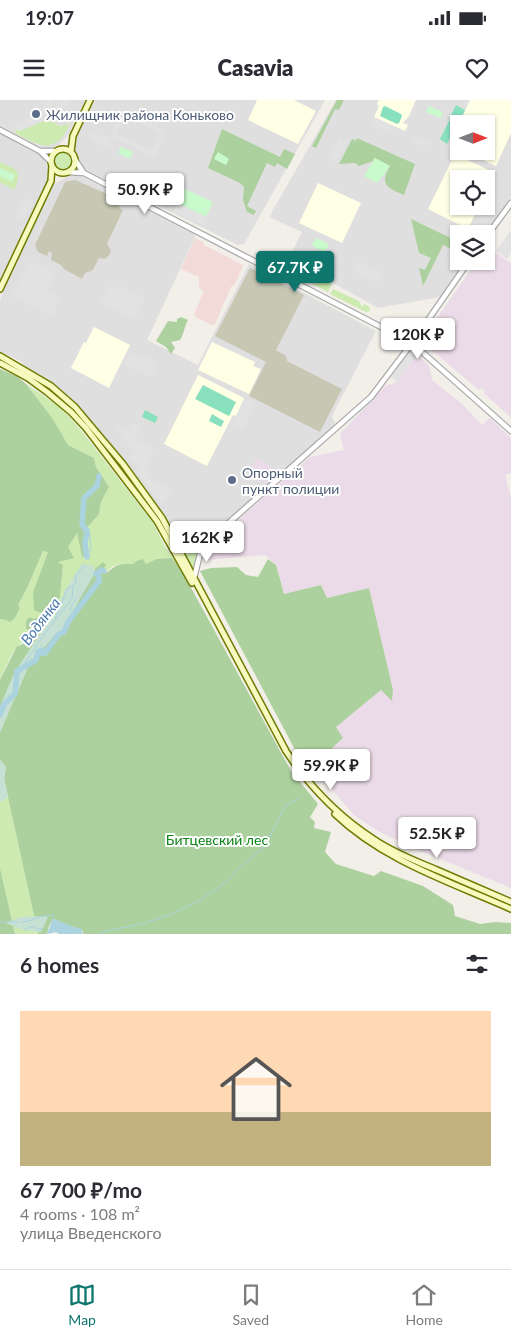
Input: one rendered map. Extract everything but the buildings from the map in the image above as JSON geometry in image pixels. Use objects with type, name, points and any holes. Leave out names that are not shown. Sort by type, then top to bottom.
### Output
[{"type":"main road","points":[[70,152],[73,136],[90,100]]},
{"type":"main road","points":[[0,289],[51,181],[52,156],[73,136]]},
{"type":"main road","points":[[51,181],[72,168],[74,158],[70,152],[65,149],[58,150]]},
{"type":"main road","points":[[51,164],[56,171],[66,172]]},
{"type":"main road","points":[[0,356],[52,386],[76,407],[153,503],[286,751],[317,792],[356,827],[392,850],[511,902]]},
{"type":"main road","points":[[0,363],[28,378],[71,412],[86,428],[147,506],[167,537],[284,754],[314,794],[347,826],[370,843],[393,856],[511,909]]},
{"type":"street","points":[[0,130],[40,151],[51,164]]},
{"type":"street","points":[[40,151],[58,150]]},
{"type":"street","points":[[74,158],[84,172],[412,343],[511,431]]},
{"type":"street","points":[[66,172],[84,172]]},
{"type":"street","points":[[495,225],[511,203]]},
{"type":"street","points":[[172,537],[190,549],[207,542],[364,403],[412,343],[463,270]]},
{"type":"street","points":[[194,579],[200,554],[207,542]]},
{"type":"shaded area","points":[[0,100],[85,100],[69,134],[59,145],[49,149],[39,146],[0,126]]},
{"type":"shaded area","points":[[47,100],[54,100],[44,121],[20,131],[16,129],[14,125],[40,114]]},
{"type":"shaded area","points":[[59,100],[70,100],[61,119],[52,115]]},
{"type":"shaded area","points":[[93,100],[325,100],[244,244],[238,245],[82,168],[72,145]]},
{"type":"shaded area","points":[[257,100],[294,100],[316,111],[298,144],[248,120]]},
{"type":"shaded area","points":[[336,100],[511,100],[511,197],[491,225],[450,225],[450,270],[459,270],[440,297],[378,308],[288,260],[302,232],[269,217]]},
{"type":"shaded area","points":[[379,100],[416,100],[409,116],[403,123],[408,125],[405,131],[374,117],[379,106],[377,104]]},
{"type":"shaded area","points":[[470,100],[511,100],[511,133],[496,166],[483,160],[495,160],[495,115],[463,115]]},
{"type":"shaded area","points":[[123,111],[166,131],[155,157],[111,136]],"holes":[[[124,116],[160,132],[152,150],[116,134]]]},
{"type":"shaded area","points":[[375,118],[392,126],[389,132],[372,124]]},
{"type":"shaded area","points":[[93,132],[111,139],[109,144],[114,146],[113,150],[90,140]]},
{"type":"shaded area","points":[[0,133],[41,153],[47,165],[49,176],[0,281]]},
{"type":"shaded area","points":[[413,135],[432,142],[426,147],[411,141]]},
{"type":"shaded area","points":[[340,138],[347,142],[336,163],[329,159]]},
{"type":"shaded area","points":[[452,160],[468,160],[489,170],[450,170],[450,215],[475,215],[470,225],[460,225],[428,209]]},
{"type":"shaded area","points":[[70,175],[83,177],[196,235],[147,340],[198,365],[249,264],[376,331],[332,416],[336,426],[201,543],[189,548],[179,544],[156,504],[79,406],[67,395],[24,366],[22,362],[0,351],[0,301],[3,291],[54,184]]},
{"type":"shaded area","points":[[75,180],[121,200],[119,208],[123,210],[107,244],[111,250],[110,254],[105,259],[99,258],[93,270],[85,273],[82,279],[51,260],[51,252],[49,251],[47,256],[38,252],[35,245],[65,182]]},
{"type":"shaded area","points":[[318,183],[361,203],[342,243],[299,223]]},
{"type":"shaded area","points":[[495,196],[501,200],[495,210]]},
{"type":"shaded area","points":[[26,197],[33,201],[23,221],[16,218]]},
{"type":"shaded area","points":[[177,203],[207,217],[203,225],[173,211]]},
{"type":"shaded area","points":[[479,215],[492,215],[486,225],[473,225]]},
{"type":"shaded area","points":[[511,230],[511,253],[507,259],[496,251]]},
{"type":"shaded area","points":[[195,238],[203,242],[204,245],[243,265],[214,326],[197,318],[194,314],[204,291],[199,288],[199,277],[181,269]]},
{"type":"shaded area","points":[[495,252],[511,263],[511,418],[484,393],[483,387],[479,390],[421,341],[471,270],[495,270]]},
{"type":"shaded area","points":[[30,260],[56,273],[47,292],[60,298],[51,316],[11,296]]},
{"type":"shaded area","points":[[358,261],[383,273],[378,284],[353,271]]},
{"type":"shaded area","points":[[250,268],[304,295],[276,350],[286,356],[287,361],[342,389],[320,432],[249,396],[266,362],[215,336]]},
{"type":"shaded area","points":[[109,285],[119,289],[120,286],[145,298],[134,320],[101,303]]},
{"type":"shaded area","points":[[94,327],[130,345],[109,388],[71,368]]},
{"type":"shaded area","points":[[212,342],[255,362],[253,366],[261,369],[249,394],[198,370]]},
{"type":"shaded area","points":[[410,350],[417,354],[397,382],[391,377]]},
{"type":"shaded area","points":[[131,353],[139,357],[141,354],[158,362],[151,377],[125,365]]},
{"type":"shaded area","points":[[417,354],[429,365],[432,380],[462,404],[482,425],[490,418],[511,438],[511,473],[505,475],[511,498],[511,888],[418,850],[378,831],[354,815],[327,784],[312,772],[329,751],[343,738],[335,727],[381,690],[392,700],[393,690],[369,589],[327,598],[321,585],[284,594],[276,565],[266,555],[208,560],[208,546],[310,457],[344,450],[340,434],[385,386],[397,382]]},
{"type":"shaded area","points":[[198,375],[244,398],[236,416],[233,415],[207,466],[164,444]]},
{"type":"shaded area","points":[[245,398],[255,403],[243,429],[232,424]]},
{"type":"shaded area","points":[[132,423],[140,427],[134,439],[149,447],[153,454],[145,470],[151,476],[150,479],[171,490],[161,504],[137,473],[140,471],[128,456],[135,453],[116,429],[119,427],[128,431]]},
{"type":"shaded area","points":[[257,458],[275,470],[265,483],[248,472]]},
{"type":"shaded area","points":[[82,564],[94,566],[94,575],[68,618],[62,632],[55,634],[28,667],[0,732],[0,707],[15,672],[52,617],[54,618],[64,592]]},
{"type":"shaded area","points":[[0,760],[6,767],[4,779],[8,797],[0,802]]},
{"type":"shaded area","points":[[20,917],[48,917],[41,932],[23,930],[6,923]]},
{"type":"green space","points":[[337,100],[344,100],[339,110],[335,109],[316,148],[312,146]]},
{"type":"green space","points":[[456,105],[465,110],[463,115],[451,115]]},
{"type":"green space","points":[[385,106],[401,114],[399,123],[397,124],[380,116]]},
{"type":"green space","points":[[429,106],[443,112],[441,118],[426,112]]},
{"type":"green space","points":[[46,119],[60,126],[70,124],[59,141],[53,144],[46,145],[32,142],[15,133],[16,129],[20,131]]},
{"type":"green space","points":[[450,121],[450,138],[447,144],[440,139]]},
{"type":"green space","points":[[222,129],[280,157],[284,149],[295,154],[287,169],[277,163],[275,167],[267,163],[247,206],[256,211],[254,215],[247,212],[243,200],[244,187],[240,183],[208,168]]},
{"type":"green space","points":[[357,138],[415,164],[404,195],[386,185],[385,177],[390,166],[374,158],[373,161],[359,166],[355,163],[339,164],[352,139],[356,141]]},
{"type":"green space","points":[[121,147],[133,152],[130,159],[118,153]]},
{"type":"green space","points":[[62,152],[68,155],[71,161],[68,167],[62,170],[56,167],[53,161],[56,155]]},
{"type":"green space","points":[[218,152],[229,159],[226,165],[214,159]]},
{"type":"green space","points":[[375,158],[390,166],[377,183],[364,176]]},
{"type":"green space","points":[[0,162],[14,169],[18,174],[14,190],[0,182],[0,176],[11,181],[15,175],[0,168]]},
{"type":"green space","points":[[0,168],[15,175],[12,182],[0,176]]},
{"type":"green space","points":[[185,189],[213,202],[206,217],[178,203]]},
{"type":"green space","points":[[411,219],[450,238],[450,248],[443,245],[423,286],[419,268],[425,270],[431,258],[419,253]]},
{"type":"green space","points":[[316,238],[329,244],[325,252],[312,246]]},
{"type":"green space","points":[[296,265],[332,284],[328,292],[292,273]]},
{"type":"green space","points":[[333,289],[359,301],[362,307],[364,304],[370,307],[369,312],[330,294]]},
{"type":"green space","points":[[181,317],[188,320],[180,340],[171,342],[175,348],[171,354],[166,347],[156,341],[168,321],[177,322],[177,319]]},
{"type":"green space","points":[[0,369],[18,377],[26,384],[53,419],[68,445],[94,458],[96,467],[109,487],[101,502],[99,514],[85,530],[87,555],[82,557],[77,533],[68,547],[74,558],[58,562],[63,565],[60,597],[52,617],[15,672],[0,707],[0,680],[17,646],[24,643],[29,636],[30,631],[26,629],[26,621],[29,617],[34,619],[38,617],[43,618],[44,614],[34,610],[33,592],[48,552],[43,551],[18,605],[20,608],[15,618],[10,622],[0,619]]},
{"type":"green space","points":[[26,384],[60,407],[80,429],[153,523],[165,547],[183,572],[172,558],[156,559],[146,564],[119,564],[113,566],[105,573],[104,568],[95,569],[66,624],[52,617],[60,597],[63,565],[57,562],[77,532],[82,557],[85,530],[99,514],[101,502],[109,487],[96,467],[94,458],[68,445],[53,419]]},
{"type":"green space","points":[[203,385],[236,402],[229,416],[195,399]]},
{"type":"green space","points":[[145,410],[158,417],[155,423],[142,417]]},
{"type":"green space","points":[[212,414],[224,421],[221,427],[209,421]]},
{"type":"green space","points":[[43,551],[48,552],[33,592],[44,614],[43,619],[29,617],[26,621],[26,629],[30,631],[29,635],[9,659],[0,680],[0,619],[15,618],[20,608],[18,605]]},
{"type":"green space","points":[[185,551],[198,554],[193,568],[191,568],[182,553]]},
{"type":"green space","name":"Битцевский лес","points":[[172,558],[183,573],[291,771],[318,804],[310,817],[315,822],[314,828],[331,832],[325,852],[336,864],[374,876],[381,871],[423,886],[453,905],[455,916],[480,924],[495,922],[511,923],[511,934],[83,934],[82,929],[70,927],[53,919],[47,934],[38,934],[4,779],[6,767],[0,760],[0,732],[28,667],[55,634],[62,632],[95,569],[103,562],[106,565],[104,568],[106,573],[118,565],[133,564],[143,559],[146,564],[156,559]]},
{"type":"green space","points":[[268,559],[276,565],[284,594],[321,585],[327,598],[369,588],[393,690],[392,701],[381,690],[336,727],[343,738],[329,751],[312,772],[301,761],[200,571],[211,568],[237,567],[246,575],[258,577]]},
{"type":"green space","points":[[8,797],[38,934],[15,934],[0,868],[0,802]]},
{"type":"green space","points":[[0,868],[15,934],[0,934]]},
{"type":"water","points":[[54,916],[54,919],[82,929],[82,934],[59,934],[56,932],[47,934]]},
{"type":"waterway","name":"Водянка","points":[[87,557],[85,543],[87,532],[82,524],[84,498],[97,486],[99,476]]},
{"type":"waterway","points":[[82,524],[89,529],[91,548],[87,557]]},
{"type":"waterway","name":"Водянка","points":[[21,668],[72,599],[73,586],[76,583],[75,576],[84,565]]},
{"type":"waterway","points":[[0,715],[4,704],[15,694],[17,671],[36,660],[38,652],[42,650],[42,653],[45,653],[59,634],[64,632],[68,622],[99,581],[99,576],[96,574],[101,570],[104,571]]},
{"type":"waterway","points":[[55,619],[68,588],[73,586]]},
{"type":"waterway","points":[[74,614],[70,609],[76,599]]},
{"type":"waterway","points":[[100,934],[106,931],[142,924],[169,915],[199,901],[229,880],[241,866],[260,851],[266,844],[286,805],[298,799]]},
{"type":"waterway","points":[[23,922],[50,915],[54,916]]},
{"type":"waterway","points":[[0,922],[19,922]]},
{"type":"waterway","points":[[25,930],[32,926],[42,929]]},
{"type":"place","name":"Жилищник района Коньково","points":[[36,114]]},
{"type":"place","name":"Опорный пункт полиции","points":[[232,480]]}]
